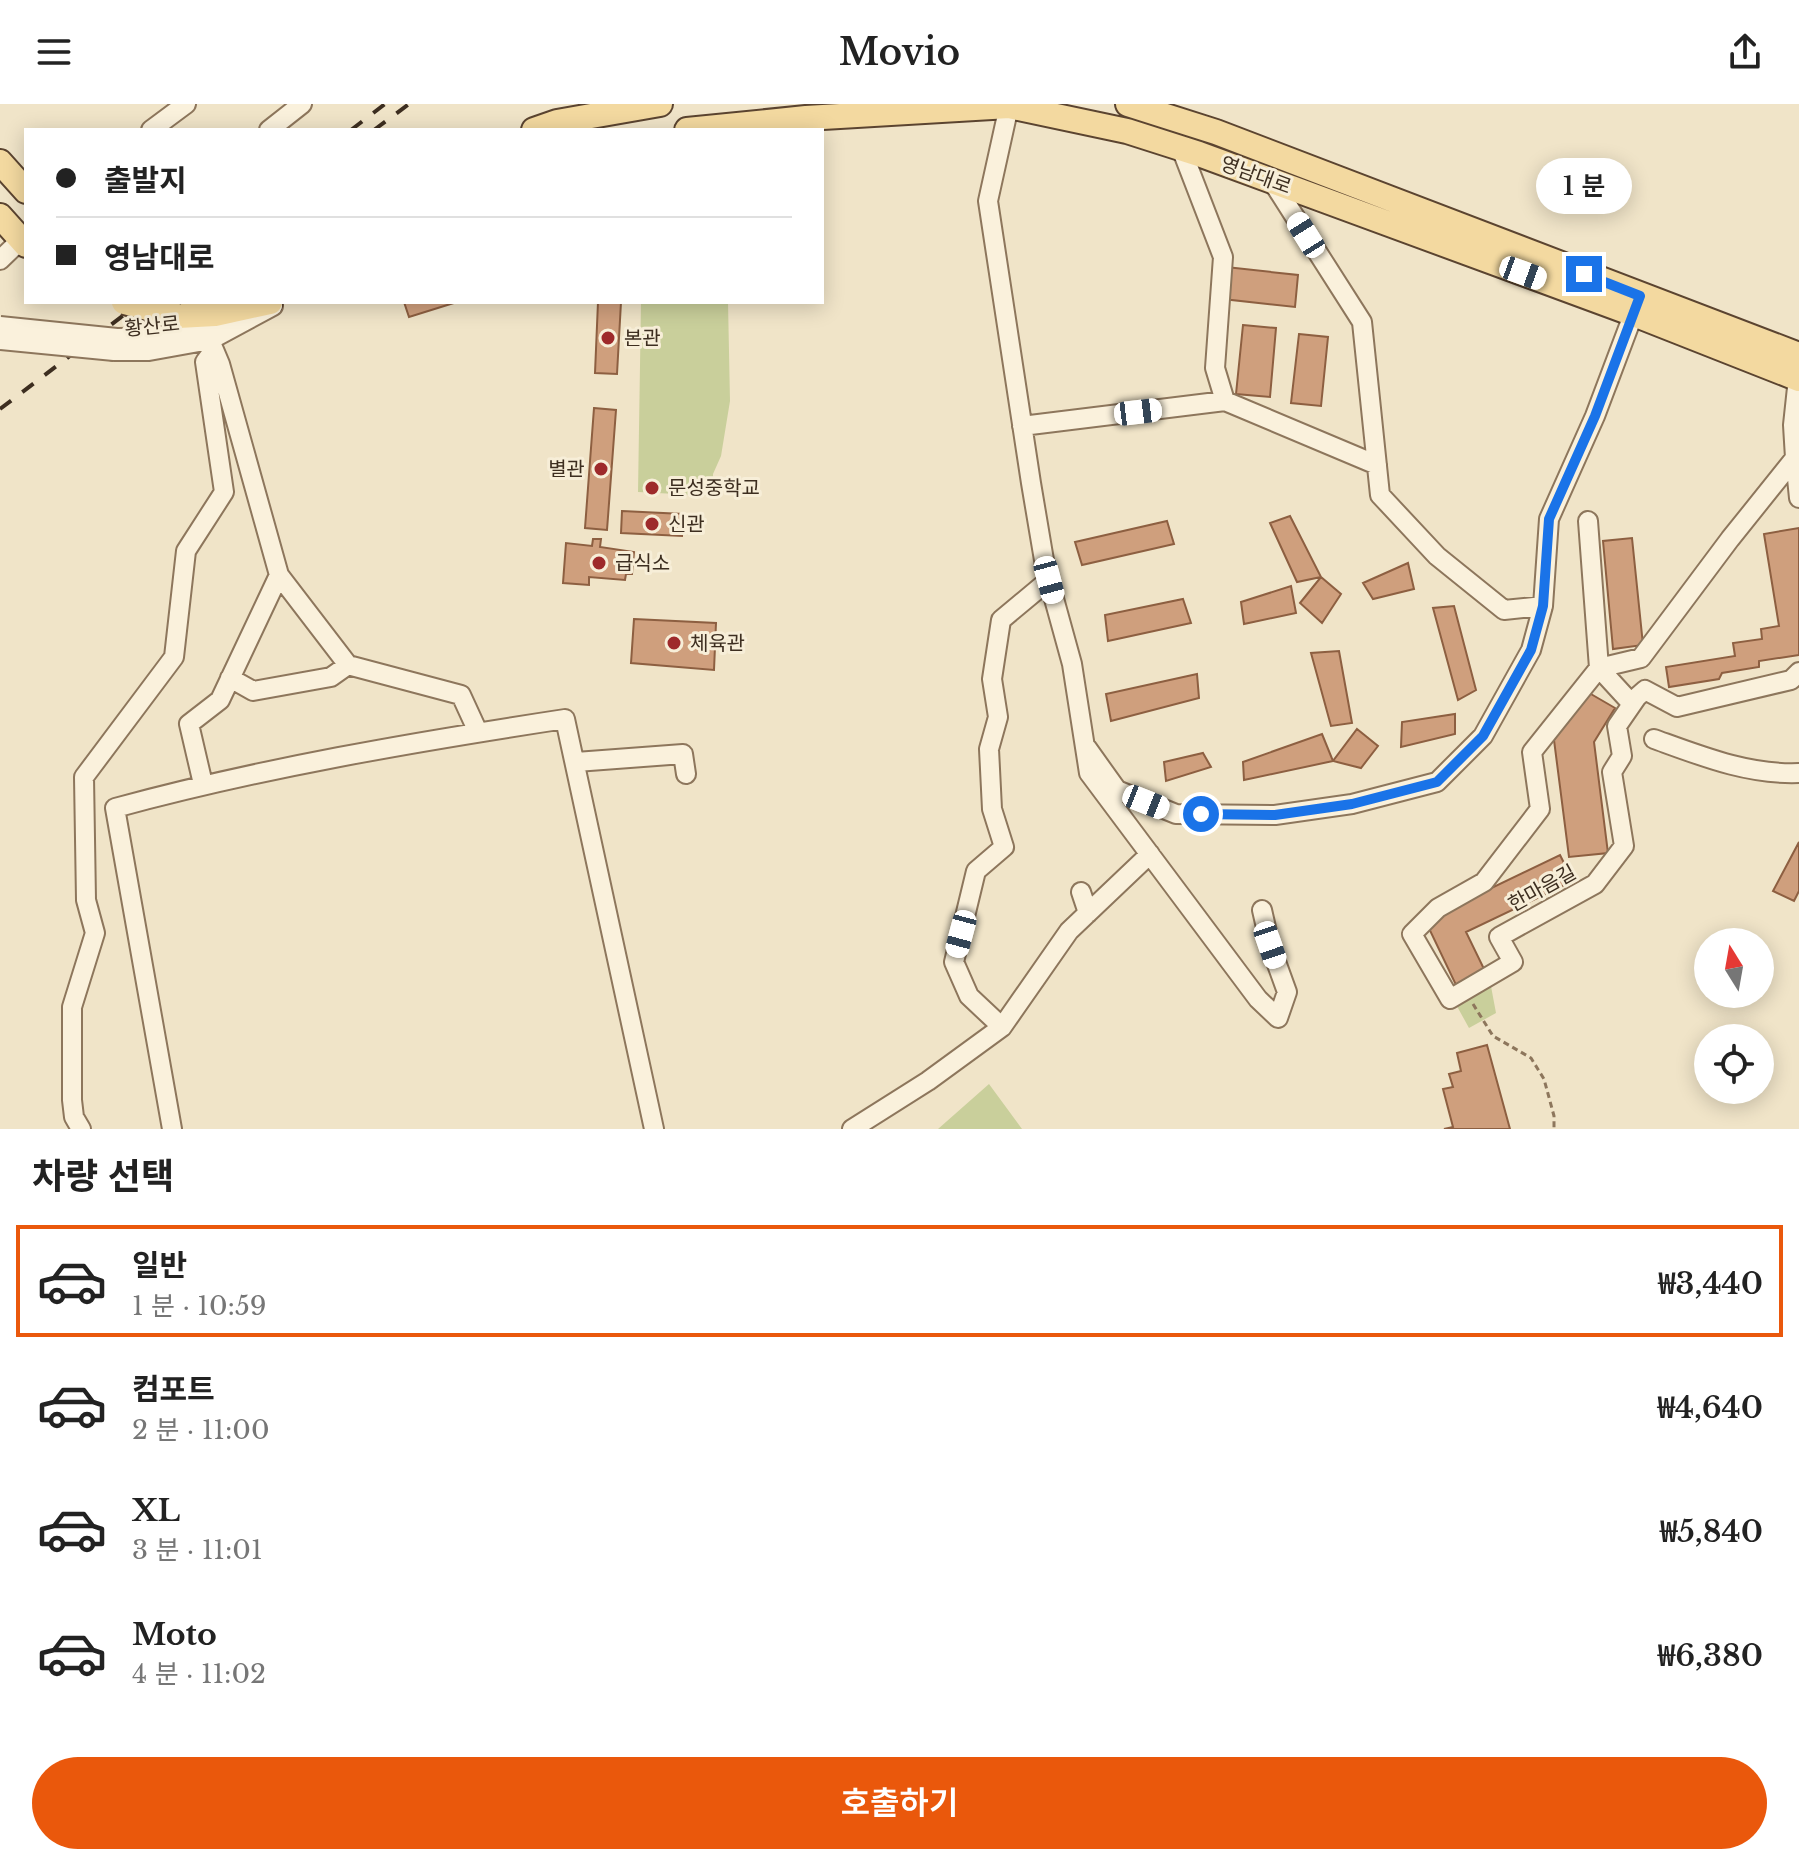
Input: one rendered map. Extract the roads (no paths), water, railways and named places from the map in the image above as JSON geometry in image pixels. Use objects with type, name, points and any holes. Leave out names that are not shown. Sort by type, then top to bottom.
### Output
[{"type":"main road","points":[[540,128],[557,122],[660,104]]},
{"type":"main road","name":"영남대로","points":[[1128,104],[1216,132],[1798,370]]},
{"type":"main road","name":"영남대로","points":[[708,128],[835,116],[1009,106],[1127,131],[1181,148],[1637,305]]},
{"type":"main road","points":[[0,162],[24,189]]},
{"type":"main road","points":[[0,216],[24,240]]},
{"type":"main road","points":[[132,304],[178,316],[239,306]]},
{"type":"street","points":[[154,128],[186,104]]},
{"type":"street","points":[[272,128],[302,104]]},
{"type":"street","points":[[1009,106],[988,201],[1049,580],[1072,664],[1089,773],[1258,999],[1278,1018],[1287,992],[1270,945],[1262,910]]},
{"type":"street","points":[[1181,148],[1223,257],[1215,368],[1225,401]]},
{"type":"street","points":[[1272,181],[1362,322],[1380,495],[1437,556],[1504,610],[1543,606]]},
{"type":"street","points":[[0,260],[24,240]]},
{"type":"street","name":"황산로","points":[[0,336],[116,344],[149,351],[209,338],[277,304]]},
{"type":"street","points":[[1084,744],[1117,790],[1176,814],[1275,815],[1352,804],[1437,782],[1483,736],[1531,650],[1543,606],[1549,519],[1595,416],[1637,305]]},
{"type":"street","name":"황산로","points":[[209,338],[239,306]]},
{"type":"street","points":[[209,338],[279,575],[348,665],[461,695],[478,732]]},
{"type":"street","points":[[81,1129],[74,1117],[72,1100],[72,1007],[95,933],[86,900],[84,777],[174,657],[186,551],[224,492],[205,362],[209,338]]},
{"type":"street","points":[[1798,370],[1793,425],[1799,498]]},
{"type":"street","points":[[1022,426],[1225,401],[1377,465]]},
{"type":"street","points":[[1599,668],[1641,658],[1797,460]]},
{"type":"street","points":[[1588,521],[1599,668],[1632,704],[1645,690],[1677,707],[1791,680],[1799,672]]},
{"type":"street","points":[[203,784],[189,724],[220,700],[279,575]]},
{"type":"street","points":[[1002,1027],[969,996],[954,962],[976,871],[1004,847],[992,809],[989,749],[998,717],[992,679],[1001,620],[1049,580]]},
{"type":"street","points":[[230,678],[253,691],[331,677],[348,665]]},
{"type":"street","name":"한마음길","points":[[1599,668],[1532,752],[1540,809],[1484,882],[1438,908],[1412,934],[1450,999],[1513,962],[1499,937],[1595,884],[1624,846],[1612,772],[1622,756],[1617,726],[1632,704]]},
{"type":"street","points":[[172,1129],[115,808],[203,784],[478,732],[565,719],[654,1129]]},
{"type":"street","points":[[1654,739],[1730,765],[1778,774],[1799,773]]},
{"type":"street","points":[[576,762],[683,754],[686,774]]},
{"type":"street","points":[[852,1129],[928,1081],[1002,1027],[1069,931],[1150,854]]},
{"type":"street","points":[[1081,892],[1088,913]]},
{"type":"street","points":[[978,1031],[1002,1027]]},
{"type":"railway","points":[[354,128],[385,104]]},
{"type":"railway","points":[[377,128],[409,104]]},
{"type":"railway","points":[[0,409],[138,304]]},
{"type":"place","name":"본관","points":[[608,338]]},
{"type":"place","name":"별관","points":[[601,469]]},
{"type":"place","name":"문성중학교","points":[[652,488]]},
{"type":"place","name":"신관","points":[[652,524]]},
{"type":"place","name":"급식소","points":[[599,563]]},
{"type":"place","name":"체육관","points":[[674,643]]}]
